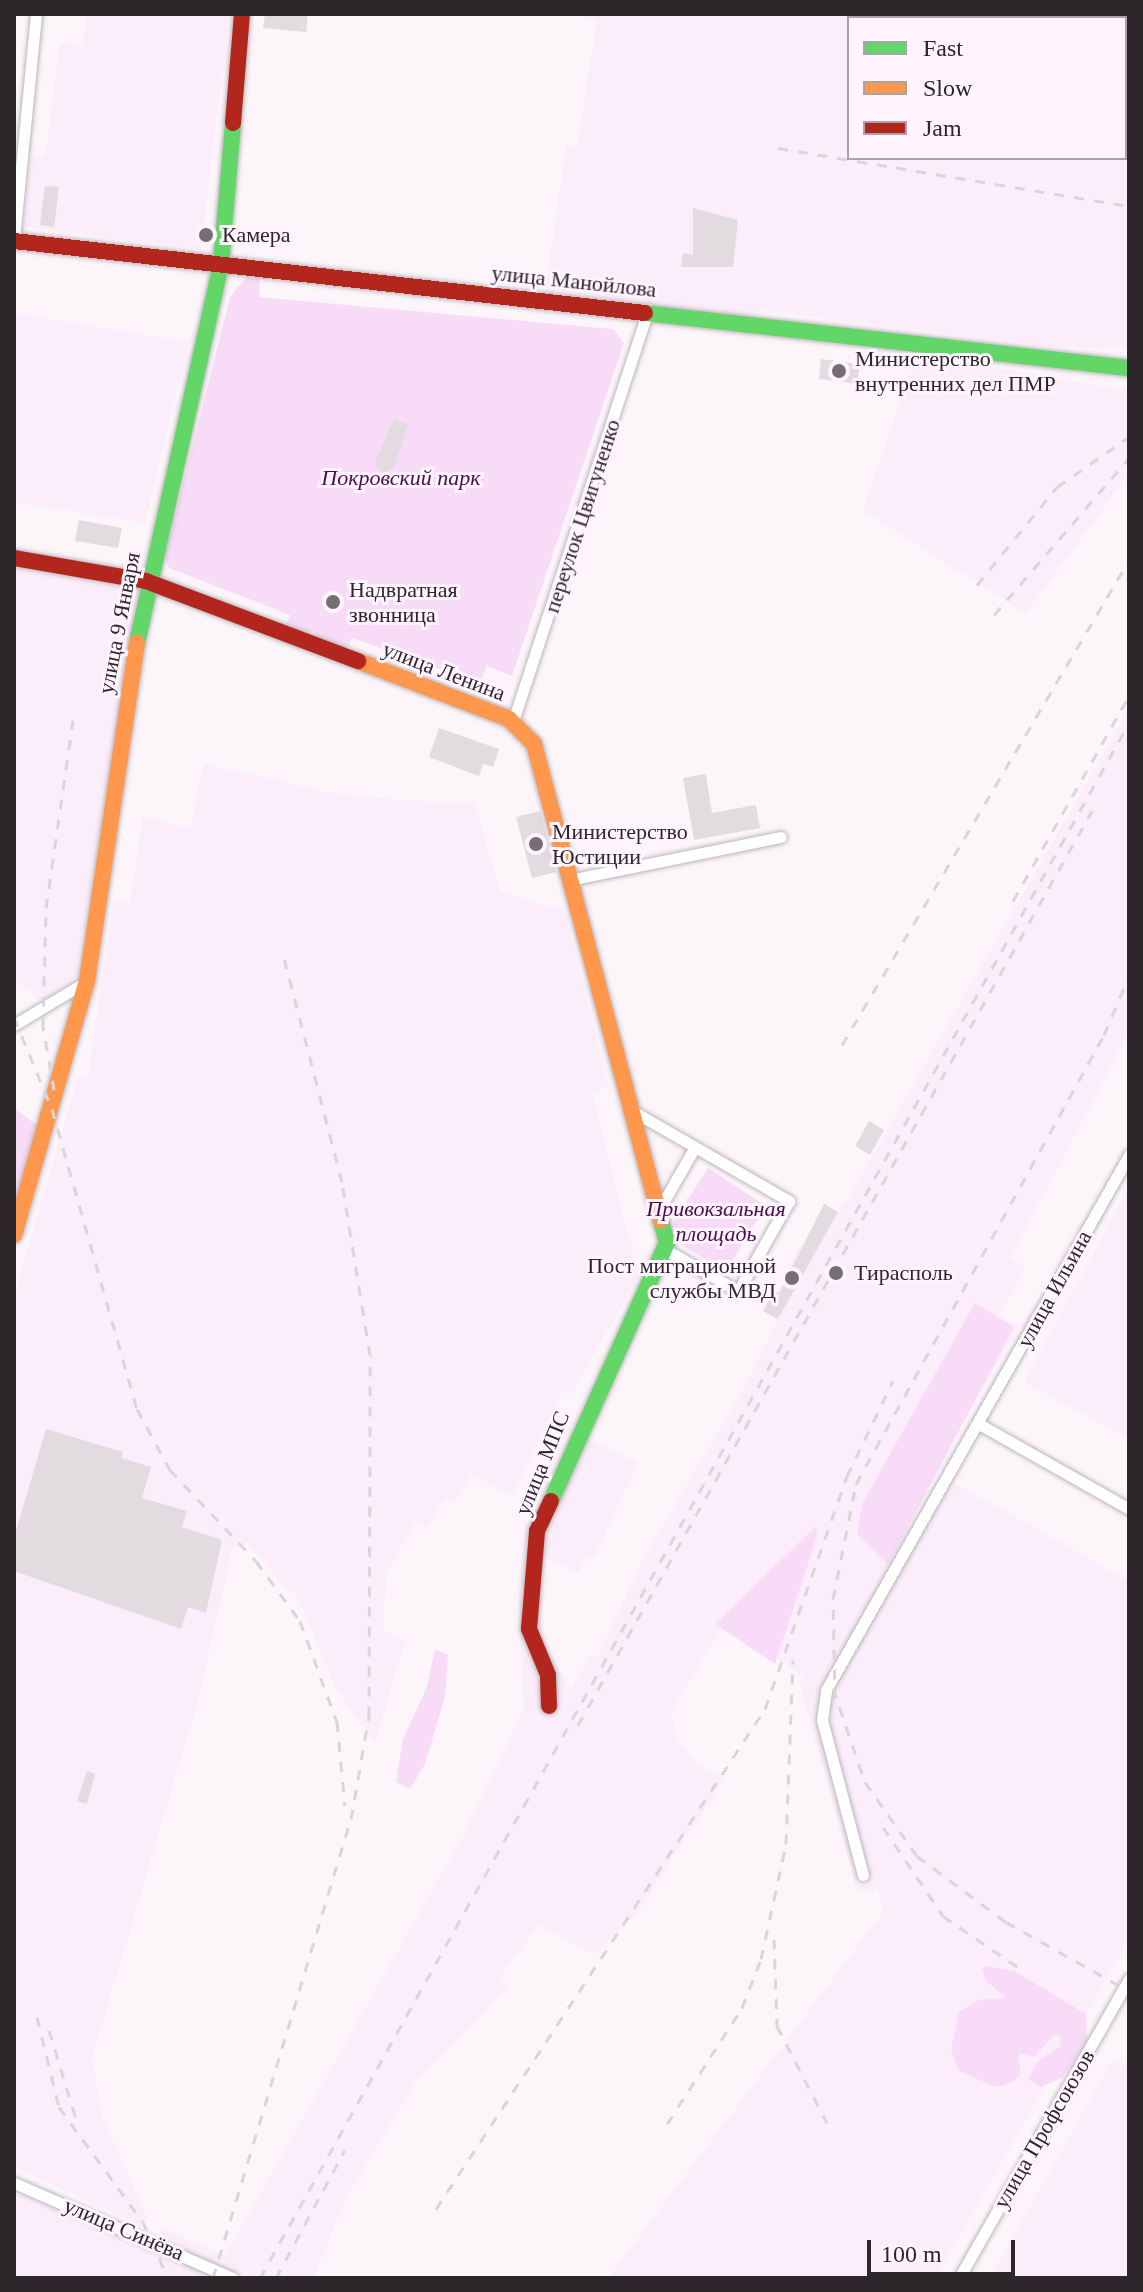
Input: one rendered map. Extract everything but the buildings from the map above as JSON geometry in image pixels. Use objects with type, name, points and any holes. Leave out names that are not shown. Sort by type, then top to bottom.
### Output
[{"type":"street","points":[[14,240],[36,14]]},
{"type":"street","name":"улица 9 Января","points":[[14,1235],[87,981],[146,581],[191,415],[221,264],[242,14]]},
{"type":"street","name":"улица Манойлова","points":[[14,240],[648,310],[934,350],[1129,368]]},
{"type":"street","name":"переулок Цвигуненко","points":[[513,721],[648,310]]},
{"type":"street","name":"улица Ленина","points":[[14,558],[146,581],[513,721],[537,750],[569,880],[636,1113],[660,1208],[666,1250]]},
{"type":"street","points":[[569,880],[781,837]]},
{"type":"street","points":[[14,1025],[87,981]]},
{"type":"street","points":[[636,1113],[789,1201],[738,1291],[666,1250]]},
{"type":"street","points":[[660,1208],[695,1147]]},
{"type":"street","name":"улица Ильина","points":[[863,1875],[822,1720],[823,1702],[831,1677],[979,1424],[1129,1155]]},
{"type":"street","name":"улица МПС","points":[[549,1706],[548,1675],[529,1629],[537,1531],[611,1358],[666,1250]]},
{"type":"street","points":[[979,1424],[1129,1509]]},
{"type":"street","name":"улица Профсоюзов","points":[[959,2278],[1129,1979]]},
{"type":"street","name":"улица Синёва","points":[[14,2183],[232,2278]]},
{"type":"shaded area","points":[[87,14],[229,14],[201,249],[23,227],[32,156],[45,157],[60,43],[83,46]]},
{"type":"shaded area","points":[[564,14],[1129,14],[1129,349],[1040,345],[761,310],[744,319],[545,293],[566,146],[577,147],[597,19]]},
{"type":"shaded area","points":[[14,313],[189,342],[145,523],[14,502]]},
{"type":"shaded area","points":[[937,358],[1129,391],[1129,463],[1124,469],[1128,475],[1026,613],[862,510],[914,364]]},
{"type":"shaded area","points":[[14,569],[139,590],[76,975],[43,1002],[14,980]]},
{"type":"shaded area","points":[[1129,709],[1129,1032],[1011,1257],[1026,1268],[999,1314],[1019,1326],[892,1543],[955,1483],[1129,1581],[1129,1939],[936,2278],[608,2278],[883,1912],[878,1889],[857,1890],[800,1685],[804,1677],[723,1624],[672,1712],[676,1736],[697,1764],[724,1779],[639,1911],[594,1955],[538,1925],[499,1979],[507,1988],[416,2082],[344,2202],[314,2278],[14,2278],[14,2193],[151,2248],[164,2229],[225,2256],[462,1838],[524,1709],[518,1592],[525,1523],[542,1535],[543,1643],[571,1690],[590,1655],[597,1658],[643,1559],[739,1397],[778,1320],[763,1311],[774,1290],[779,1293],[790,1274],[786,1271],[800,1245],[805,1248],[824,1204],[838,1212],[850,1195]]},
{"type":"shaded area","points":[[204,764],[345,796],[474,804],[501,892],[564,910],[609,1087],[592,1093],[639,1275],[571,1395],[563,1391],[512,1496],[472,1474],[454,1503],[445,1498],[427,1527],[415,1521],[386,1575],[383,1631],[405,1640],[375,1743],[335,1687],[295,1592],[288,1592],[248,1543],[232,1550],[198,1701],[92,2058],[102,2116],[148,2219],[138,2224],[14,2167],[14,1296],[78,1077],[88,1076],[114,901],[130,903],[143,816],[190,828]]},
{"type":"shaded area","points":[[1129,1187],[1129,1439],[1024,1382]]},
{"type":"shaded area","points":[[584,1437],[638,1462],[594,1558],[586,1558],[578,1573],[543,1555],[544,1533]]},
{"type":"shaded area","points":[[1113,2059],[1129,2068],[1129,2278],[990,2278]]},
{"type":"green space","name":"Покровский парк","points":[[246,278],[260,278],[259,297],[613,329],[624,343],[512,676],[487,666],[480,683],[352,638],[347,649],[322,642],[313,631],[303,635],[285,628],[290,615],[169,568],[165,557],[230,297]]},
{"type":"green space","points":[[14,1108],[38,1126],[14,1207]]},
{"type":"green space","name":"Привокзальная площадь","points":[[708,1168],[766,1206],[726,1271],[678,1243],[673,1222]]},
{"type":"green space","points":[[975,1303],[1014,1327],[888,1565],[857,1534],[863,1502]]},
{"type":"green space","points":[[816,1526],[817,1536],[775,1664],[715,1624]]},
{"type":"green space","points":[[435,1649],[448,1655],[445,1697],[425,1764],[410,1789],[396,1782],[403,1739],[427,1687]]},
{"type":"green space","points":[[988,1966],[1016,1972],[1086,2014],[1087,2043],[1062,2078],[1040,2087],[1028,2079],[1037,2062],[1059,2047],[1061,2038],[1054,2035],[1034,2057],[1019,2053],[1020,2076],[1010,2083],[996,2087],[959,2071],[951,2050],[959,2012],[978,2000],[1006,1998],[985,1980],[982,1968]]},
{"type":"railway","points":[[778,148],[847,159]]},
{"type":"railway","points":[[851,160],[1129,206]]},
{"type":"railway","points":[[977,585],[1057,487],[1129,437]]},
{"type":"railway","points":[[994,615],[1129,458]]},
{"type":"railway","points":[[842,1045],[1129,560]]},
{"type":"railway","points":[[1013,901],[1129,696]]},
{"type":"railway","points":[[54,1090],[43,1026],[46,908],[73,720]]},
{"type":"railway","points":[[260,2278],[1129,723]]},
{"type":"railway","points":[[578,1725],[1092,811]]},
{"type":"railway","points":[[213,2278],[351,1819],[369,1716],[370,1355],[342,1182],[284,957]]},
{"type":"railway","points":[[835,1699],[833,1599],[856,1484],[1104,1035],[1129,976]]},
{"type":"railway","points":[[14,1017],[52,1109],[137,1409],[170,1470],[256,1561],[300,1621],[337,1722],[345,1806]]},
{"type":"railway","points":[[436,2209],[765,1709],[847,1476],[893,1381]]},
{"type":"railway","points":[[667,2124],[742,2008],[761,1959],[786,1844],[793,1660]]},
{"type":"railway","points":[[833,1688],[865,1782],[917,1856],[1006,1922],[1129,1991]]},
{"type":"railway","points":[[883,1827],[943,1916],[1025,1972]]},
{"type":"railway","points":[[774,1939],[777,2026],[827,2123]]},
{"type":"railway","points":[[37,2017],[59,2107],[143,2222],[168,2278]]},
{"type":"railway","points":[[49,2030],[77,2122]]},
{"type":"railway","points":[[276,2278],[345,2150]]},
{"type":"traffic: fast","points":[[137,643],[221,264],[233,123]]},
{"type":"traffic: fast","points":[[645,313],[1129,368]]},
{"type":"traffic: fast","points":[[551,1501],[667,1243],[661,1220]]},
{"type":"traffic: slow","points":[[14,1235],[87,981],[137,643]]},
{"type":"traffic: slow","points":[[358,661],[509,719],[534,744],[661,1220]]},
{"type":"traffic: jam","points":[[233,123],[242,14]]},
{"type":"traffic: jam","points":[[14,241],[645,313]]},
{"type":"traffic: jam","points":[[14,558],[146,581],[358,661]]},
{"type":"traffic: jam","points":[[549,1706],[548,1675],[529,1629],[537,1531],[551,1501]]},
{"type":"place","name":"Камера","points":[[206,235]]},
{"type":"place","name":"Министерство внутренних дел ПМР","points":[[839,371]]},
{"type":"place","name":"Надвратная звонница","points":[[333,602]]},
{"type":"place","name":"Министерство Юстиции","points":[[536,844]]},
{"type":"place","name":"Тирасполь","points":[[836,1273]]},
{"type":"place","name":"Пост миграционной службы МВД","points":[[792,1278]]}]
